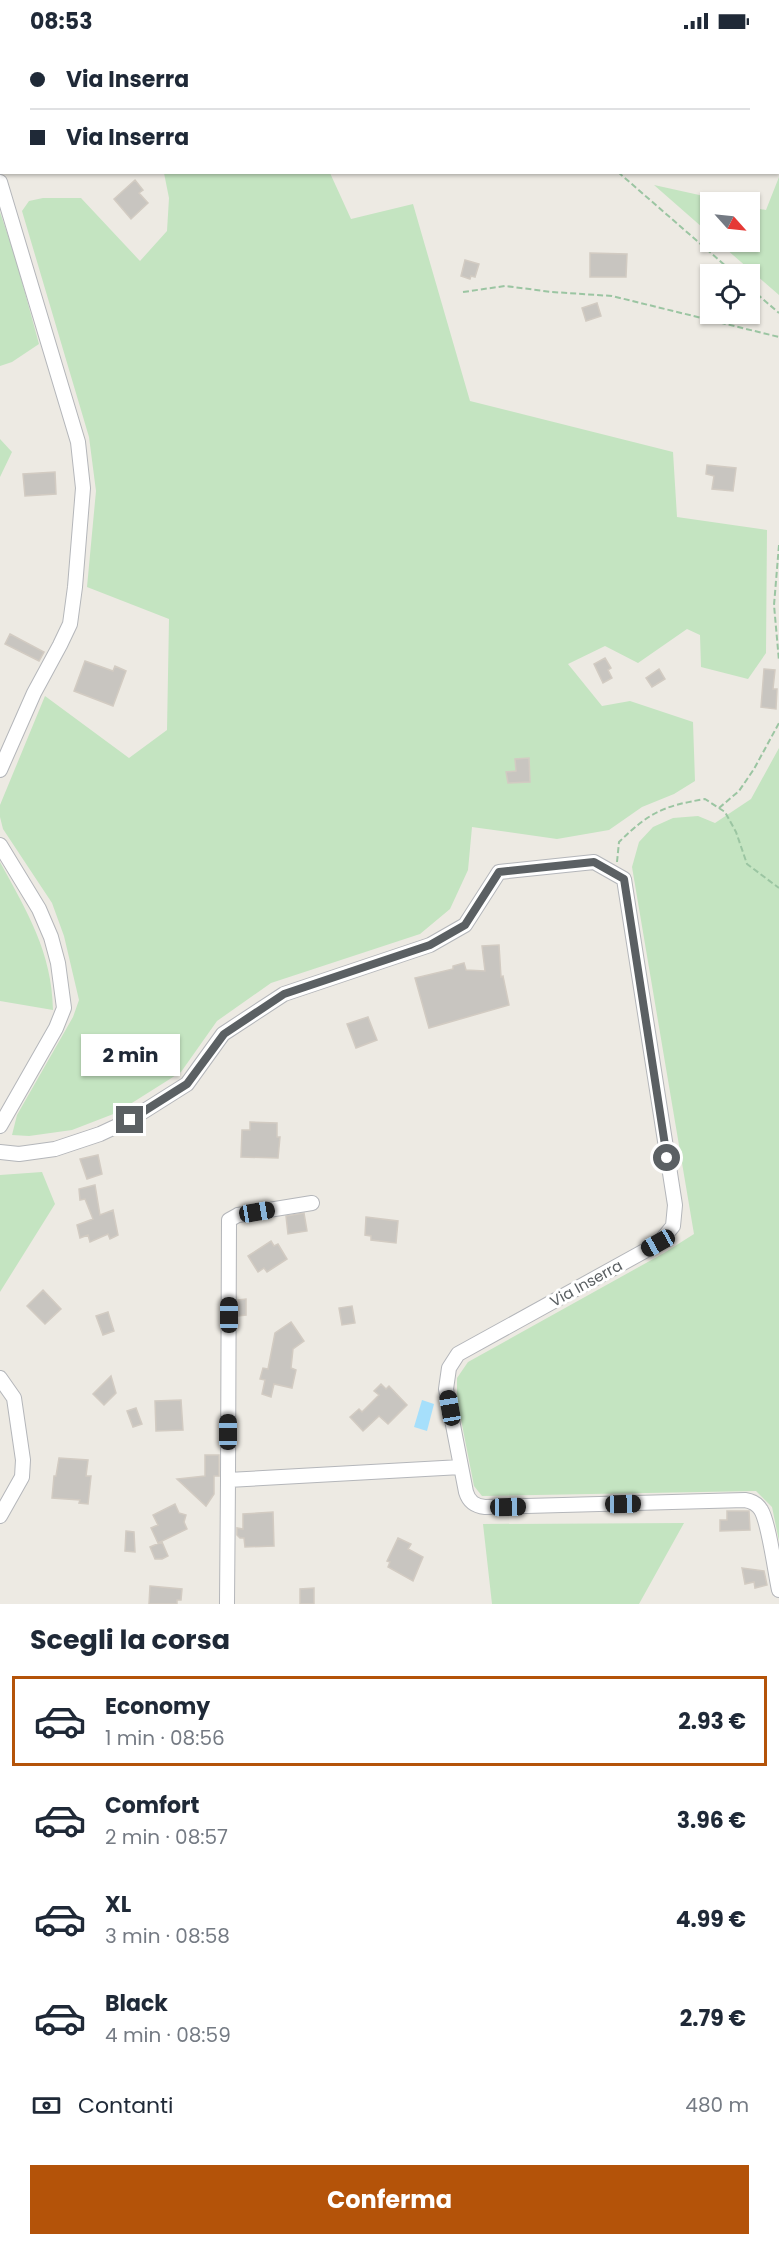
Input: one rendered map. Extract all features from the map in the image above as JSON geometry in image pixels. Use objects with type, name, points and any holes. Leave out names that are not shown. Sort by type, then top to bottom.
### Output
[{"type":"street","points":[[0,182],[78,442],[83,488],[75,587],[69,624],[34,693],[0,770]]},
{"type":"street","points":[[0,845],[39,909],[51,937],[62,984],[64,1008],[56,1028],[0,1126]]},
{"type":"street","points":[[0,1152],[20,1154],[55,1149],[100,1134],[130,1120],[187,1084],[224,1034],[284,994],[430,945],[465,925],[499,872],[594,862],[624,879]]},
{"type":"street","name":"Via Inserra","points":[[624,879],[675,1205],[673,1226],[658,1243],[458,1354],[449,1368],[446,1389],[467,1497],[479,1507],[745,1500],[757,1505],[764,1517],[779,1590]]},
{"type":"street","points":[[227,1604],[229,1220],[238,1215],[312,1203]]},
{"type":"street","points":[[0,1378],[14,1398],[23,1461],[22,1477],[0,1516]]},
{"type":"street","points":[[228,1480],[461,1467]]},
{"type":"path","points":[[620,174],[724,264]]},
{"type":"path","points":[[463,292],[505,286],[612,296],[779,337]]},
{"type":"path","points":[[760,297],[779,313]]},
{"type":"path","points":[[779,545],[774,605],[779,661]]},
{"type":"path","points":[[719,808],[739,791],[779,723]]},
{"type":"path","points":[[624,879],[617,863],[619,842],[643,819],[674,804],[705,799],[725,812],[736,832],[747,864],[779,888]]},
{"type":"green space","points":[[164,174],[330,174],[351,219],[413,204],[470,401],[673,452],[677,517],[767,530],[766,653],[748,679],[701,667],[700,635],[687,629],[638,663],[605,646],[568,664],[602,706],[630,701],[693,722],[695,781],[674,794],[642,807],[609,830],[557,839],[472,827],[468,870],[450,909],[420,934],[271,983],[217,1021],[181,1072],[116,1113],[72,1130],[29,1136],[12,1135],[17,1115],[73,1017],[79,1000],[64,936],[52,903],[3,829],[0,805],[45,696],[129,758],[167,730],[169,619],[87,587],[96,491],[89,437],[22,211],[29,201],[43,198],[81,198],[140,261],[167,231],[169,198]]},
{"type":"green space","points":[[779,177],[779,295],[760,278],[760,264],[743,264],[730,252],[760,252],[760,209],[766,210]]},
{"type":"green space","points":[[654,185],[700,195],[700,225]]},
{"type":"green space","points":[[0,212],[15,256],[39,344],[12,362],[0,366]]},
{"type":"green space","points":[[0,439],[12,452],[0,477]]},
{"type":"green space","points":[[779,748],[779,1541],[772,1507],[756,1491],[482,1496],[474,1486],[457,1399],[457,1378],[468,1362],[694,1234],[632,867],[639,842],[653,827],[673,818],[698,816],[715,823],[751,799]]},
{"type":"green space","points":[[0,862],[43,951],[52,989],[53,1010],[0,1001]]},
{"type":"green space","points":[[42,1172],[55,1204],[0,1292],[0,1175]]},
{"type":"green space","points":[[684,1523],[639,1604],[492,1604],[483,1524]]},
{"type":"water","points":[[422,1400],[434,1404],[427,1431],[414,1427]]},
{"type":"building","points":[[135,180],[143,190],[139,193],[148,203],[131,219],[114,199]]},
{"type":"building","points":[[590,253],[627,254],[626,277],[590,277]]},
{"type":"building","points":[[465,260],[479,264],[475,277],[471,276],[470,279],[461,276]]},
{"type":"building","points":[[597,303],[601,316],[586,321],[582,308]]},
{"type":"building","points":[[707,465],[736,468],[733,491],[712,489],[714,476],[706,474]]},
{"type":"building","points":[[55,472],[56,494],[25,496],[23,474]]},
{"type":"building","points":[[10,634],[44,652],[39,661],[5,644]]},
{"type":"building","points":[[605,658],[611,668],[608,670],[612,678],[603,683],[594,664]]},
{"type":"building","points":[[85,661],[113,671],[115,666],[126,671],[113,706],[74,691]]},
{"type":"building","points":[[659,669],[665,679],[652,687],[646,678]]},
{"type":"building","points":[[764,669],[775,670],[773,689],[777,689],[776,709],[761,707]]},
{"type":"building","points":[[529,758],[530,782],[508,783],[506,772],[516,771],[515,759]]},
{"type":"building","points":[[499,945],[501,977],[503,976],[509,1005],[429,1028],[415,978],[453,969],[453,966],[464,963],[466,970],[485,971],[482,946]]},
{"type":"building","points":[[368,1017],[377,1040],[356,1048],[347,1024]]},
{"type":"building","points":[[250,1122],[277,1123],[277,1137],[280,1137],[278,1158],[241,1157],[242,1130],[250,1130]]},
{"type":"building","points":[[98,1155],[102,1174],[87,1179],[80,1159]]},
{"type":"building","points":[[95,1185],[100,1215],[113,1210],[118,1235],[110,1239],[108,1234],[90,1242],[88,1235],[80,1238],[77,1225],[93,1219],[85,1199],[80,1200],[79,1189]]},
{"type":"building","points":[[304,1213],[307,1231],[288,1234],[286,1216]]},
{"type":"building","points":[[366,1217],[398,1221],[396,1243],[371,1240],[371,1236],[365,1235]]},
{"type":"building","points":[[271,1241],[274,1246],[278,1244],[287,1259],[267,1272],[264,1268],[258,1272],[248,1256]]},
{"type":"building","points":[[43,1290],[61,1309],[45,1324],[27,1306]]},
{"type":"building","points":[[246,1299],[246,1315],[238,1316],[238,1300]]},
{"type":"building","points":[[352,1306],[355,1323],[342,1325],[339,1308]]},
{"type":"building","points":[[108,1312],[114,1331],[103,1335],[96,1316]]},
{"type":"building","points":[[291,1322],[304,1341],[293,1349],[291,1368],[296,1370],[292,1388],[274,1384],[271,1397],[262,1394],[265,1380],[260,1379],[263,1368],[268,1369],[275,1333]]},
{"type":"building","points":[[111,1376],[116,1393],[104,1405],[93,1394]]},
{"type":"building","points":[[381,1384],[386,1389],[389,1386],[407,1405],[388,1424],[379,1416],[363,1431],[350,1417],[359,1409],[362,1412],[379,1395],[374,1391]]},
{"type":"building","points":[[181,1400],[183,1430],[156,1431],[155,1401]]},
{"type":"building","points":[[136,1408],[142,1424],[133,1427],[127,1411]]},
{"type":"building","points":[[205,1455],[219,1455],[219,1476],[214,1476],[214,1494],[206,1506],[177,1479],[205,1476]]},
{"type":"building","points":[[59,1458],[88,1460],[86,1476],[91,1476],[88,1504],[79,1503],[80,1500],[52,1498],[54,1476],[56,1476]]},
{"type":"building","points":[[175,1504],[179,1513],[186,1515],[184,1522],[187,1529],[158,1543],[151,1528],[158,1525],[153,1515]]},
{"type":"building","points":[[727,1511],[749,1511],[750,1530],[720,1531],[720,1520],[727,1520]]},
{"type":"building","points":[[273,1512],[274,1546],[245,1547],[244,1538],[237,1535],[237,1528],[243,1529],[243,1514]]},
{"type":"building","points":[[126,1531],[134,1532],[135,1552],[125,1551]]},
{"type":"building","points":[[398,1538],[411,1544],[408,1549],[423,1557],[413,1581],[388,1567],[390,1562],[387,1561]]},
{"type":"building","points":[[162,1542],[168,1556],[155,1559],[150,1547]]},
{"type":"building","points":[[742,1568],[764,1571],[767,1585],[755,1588],[754,1582],[745,1584]]},
{"type":"building","points":[[150,1586],[182,1589],[181,1600],[177,1600],[177,1604],[149,1604]]},
{"type":"building","points":[[314,1588],[314,1604],[300,1604],[300,1589]]},
{"type":"route","points":[[130,1120],[187,1084],[224,1034],[284,994],[430,945],[465,925],[499,872],[594,862],[624,879],[667,1158]]}]
